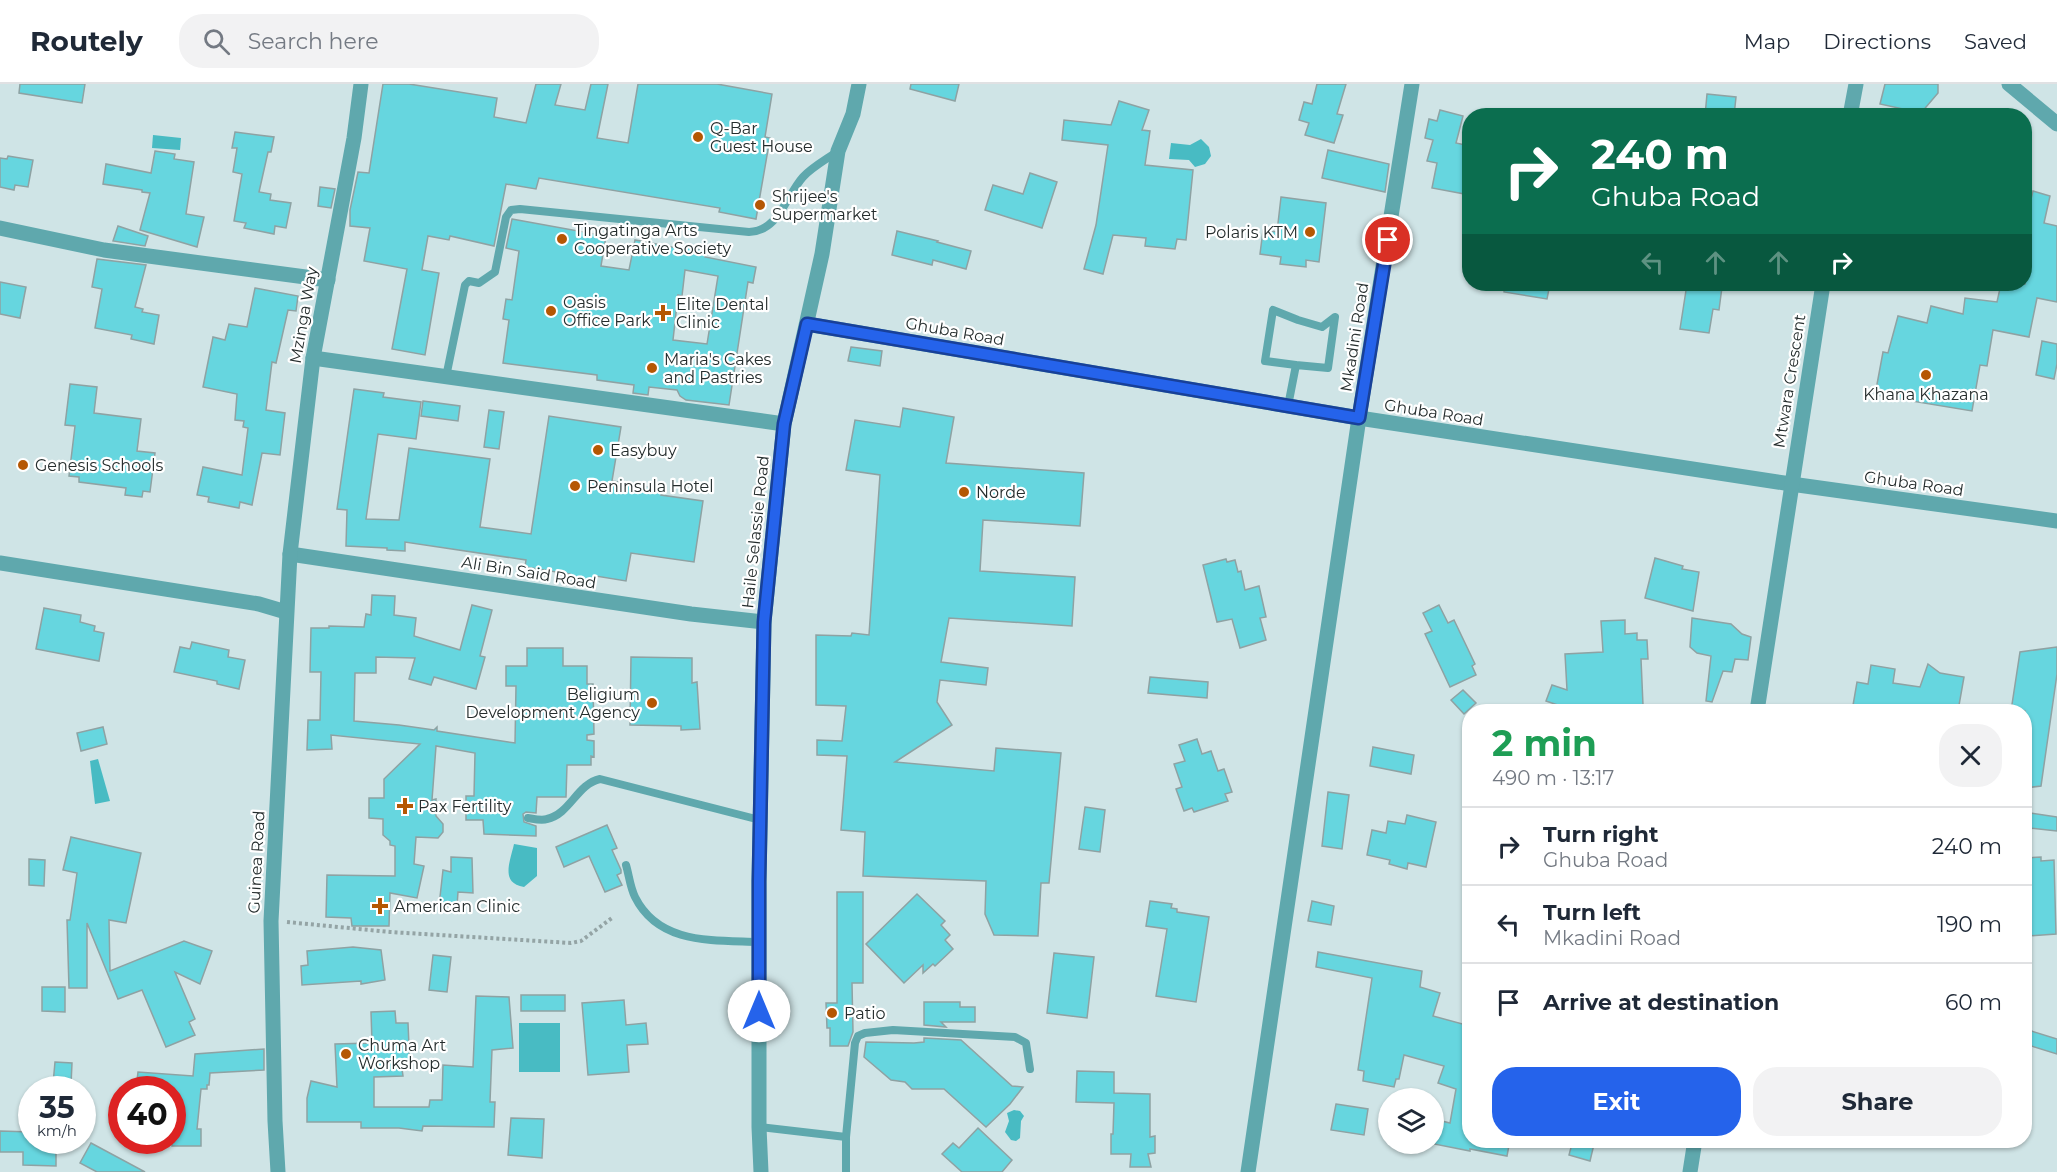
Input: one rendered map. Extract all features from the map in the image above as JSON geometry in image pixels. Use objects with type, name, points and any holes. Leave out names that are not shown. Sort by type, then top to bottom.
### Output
[{"type":"street","name":"Mzinga Way","points":[[290,554],[313,358],[362,84]]},
{"type":"street","name":"Haile Selassie Road","points":[[761,1172],[759,942],[764,622],[784,424],[822,254],[838,150],[853,114],[859,84]]},
{"type":"street","name":"Mkadini Road","points":[[1248,1172],[1359,418],[1412,84]]},
{"type":"street","points":[[1852,108],[1856,84]]},
{"type":"street","points":[[2009,84],[2057,124]]},
{"type":"street","points":[[0,228],[104,250],[328,280]]},
{"type":"street","name":"Mtwara Crescent","points":[[1759,704],[1822,291]]},
{"type":"street","name":"Ghuba Road","points":[[807,324],[1359,418],[1791,484],[2057,521]]},
{"type":"street","points":[[313,358],[784,424]]},
{"type":"street","name":"Guinea Road","points":[[278,1172],[271,921],[290,554]]},
{"type":"street","name":"Ali Bin Said Road","points":[[290,554],[691,614],[764,622]]},
{"type":"street","points":[[0,563],[259,604],[286,612]]},
{"type":"street","points":[[1690,1172],[1694,1148]]},
{"type":"lane","points":[[446,376],[465,285],[469,281],[479,283],[495,272],[506,218],[511,210],[760,232],[771,224],[804,176],[838,150]]},
{"type":"lane","points":[[1273,310],[1322,327],[1335,317],[1328,368],[1296,365],[1265,362],[1273,310]]},
{"type":"lane","points":[[1288,406],[1296,365]]},
{"type":"lane","points":[[528,818],[547,820],[558,814],[584,786],[600,779],[760,820]]},
{"type":"lane","points":[[626,865],[634,894],[642,910],[653,922],[667,931],[683,937],[759,942]]},
{"type":"lane","points":[[846,1172],[846,1137],[855,1043],[858,1036],[892,1030],[1015,1037],[1026,1043],[1030,1069]]},
{"type":"lane","points":[[759,1127],[846,1137]]},
{"type":"path","points":[[271,921],[390,932],[571,943],[581,941],[612,918]]},
{"type":"water","points":[[153,135],[181,138],[180,150],[152,148]]},
{"type":"water","points":[[1201,139],[1209,147],[1211,156],[1205,164],[1195,167],[1189,160],[1169,159],[1171,143],[1190,145]]},
{"type":"water","points":[[98,759],[110,801],[95,804],[90,761]]},
{"type":"water","points":[[514,844],[537,848],[537,876],[524,887],[517,885],[509,876],[509,864]]},
{"type":"water","points":[[519,1023],[560,1023],[560,1072],[519,1072]]},
{"type":"water","points":[[1014,1110],[1020,1111],[1024,1116],[1021,1121],[1020,1138],[1016,1141],[1011,1140],[1005,1132],[1009,1121],[1007,1113]]},
{"type":"building","points":[[20,84],[85,84],[82,103],[19,93]]},
{"type":"building","points":[[383,84],[409,84],[497,98],[494,117],[526,123],[536,84],[561,84],[555,105],[585,110],[591,84],[608,84],[597,138],[628,143],[638,84],[717,84],[772,94],[765,137],[770,138],[756,219],[719,212],[720,208],[539,178],[536,189],[506,184],[494,246],[450,236],[449,240],[428,236],[422,270],[439,273],[425,355],[392,349],[407,269],[364,261],[370,228],[350,226],[350,210],[358,172],[369,173]]},
{"type":"building","points":[[911,84],[959,84],[955,101],[910,89]]},
{"type":"building","points":[[1317,84],[1346,84],[1337,114],[1343,115],[1334,143],[1305,135],[1309,123],[1299,120],[1304,102],[1312,104]]},
{"type":"building","points":[[1885,84],[1938,84],[1938,93],[1925,108],[1898,108],[1880,104]]},
{"type":"building","points":[[1707,94],[1736,97],[1735,108],[1706,108]]},
{"type":"building","points":[[1119,101],[1149,110],[1142,130],[1150,131],[1145,165],[1193,170],[1186,240],[1177,239],[1175,249],[1145,246],[1146,238],[1113,235],[1103,274],[1084,269],[1096,225],[1108,145],[1062,140],[1064,120],[1111,125]]},
{"type":"building","points":[[1440,110],[1462,116],[1456,143],[1462,144],[1462,194],[1432,188],[1437,163],[1427,161],[1433,140],[1425,138],[1429,119],[1437,121]]},
{"type":"building","points":[[235,132],[274,137],[271,152],[268,152],[259,192],[271,194],[270,200],[291,203],[286,228],[275,226],[274,234],[244,228],[246,223],[234,221],[242,174],[233,172],[237,148],[232,148]]},
{"type":"building","points":[[1328,150],[1389,164],[1385,192],[1322,178]]},
{"type":"building","points":[[155,151],[175,154],[174,159],[194,162],[186,214],[204,217],[197,247],[140,230],[150,193],[103,184],[106,164],[151,173]]},
{"type":"building","points":[[8,156],[33,160],[28,187],[15,185],[14,190],[0,187],[0,158],[7,159]]},
{"type":"building","points":[[1030,173],[1057,182],[1042,228],[985,210],[993,185],[1023,194]]},
{"type":"building","points":[[320,187],[335,189],[331,208],[318,206]]},
{"type":"building","points":[[2033,191],[2050,196],[2044,223],[2057,226],[2057,302],[2037,298],[2029,337],[1993,330],[1987,366],[1980,365],[1972,411],[1875,395],[1883,352],[1888,353],[1898,316],[1927,323],[1931,306],[1963,314],[1965,298],[1997,302],[1999,291],[2032,291]]},
{"type":"building","name":"Polaris KTM","points":[[1281,197],[1326,203],[1319,262],[1306,260],[1306,267],[1280,264],[1281,257],[1260,254],[1263,230],[1277,232]]},
{"type":"building","points":[[512,219],[606,236],[601,266],[629,270],[635,240],[706,251],[705,257],[756,267],[753,283],[748,282],[729,405],[686,400],[677,390],[649,387],[648,395],[633,393],[634,385],[597,380],[597,375],[503,363],[509,320],[503,319],[506,299],[512,300],[519,251],[506,248]],"holes":[[[685,270],[718,276],[707,344],[673,340],[678,295],[682,296]]]},
{"type":"building","points":[[118,226],[148,236],[145,246],[113,241]]},
{"type":"building","points":[[897,231],[971,251],[966,269],[933,260],[932,265],[892,255]]},
{"type":"building","points":[[97,259],[146,265],[135,307],[143,309],[142,312],[159,315],[154,344],[131,339],[132,335],[95,328],[102,289],[92,287]]},
{"type":"building","points":[[0,282],[26,287],[20,318],[0,314]]},
{"type":"building","points":[[255,288],[298,296],[296,311],[288,310],[276,363],[272,362],[266,410],[285,413],[280,455],[262,453],[252,505],[240,502],[239,508],[208,502],[209,497],[197,495],[203,467],[242,475],[248,428],[243,427],[244,421],[235,420],[237,394],[203,387],[213,337],[225,340],[229,324],[247,327]]},
{"type":"building","points":[[1504,291],[1549,291],[1547,299]]},
{"type":"building","points":[[1686,291],[1721,291],[1719,310],[1713,309],[1709,333],[1680,329]]},
{"type":"building","points":[[2042,341],[2057,344],[2054,379],[2036,375]]},
{"type":"building","points":[[851,347],[882,351],[880,366],[848,361]]},
{"type":"building","points":[[70,384],[97,387],[94,413],[141,419],[137,451],[155,453],[150,492],[143,491],[142,497],[125,495],[126,488],[79,482],[79,477],[69,476],[75,426],[65,425]]},
{"type":"building","points":[[354,389],[384,393],[383,397],[421,402],[416,439],[378,434],[366,519],[399,520],[409,448],[490,459],[480,527],[531,534],[549,416],[621,427],[612,481],[662,489],[661,495],[703,501],[694,562],[631,553],[626,581],[596,576],[595,582],[569,577],[570,574],[525,567],[526,560],[405,542],[405,551],[346,546],[347,510],[337,509]]},
{"type":"building","points":[[423,401],[460,406],[458,421],[421,416]]},
{"type":"building","points":[[903,408],[954,417],[946,463],[1084,473],[1080,526],[983,520],[980,571],[1075,577],[1072,626],[949,618],[941,662],[988,668],[986,685],[940,680],[937,702],[952,725],[895,762],[994,771],[996,748],[1061,753],[1049,883],[1041,883],[1038,936],[994,935],[985,914],[986,881],[863,876],[865,832],[841,830],[847,756],[817,755],[817,740],[842,741],[846,706],[816,705],[816,635],[851,636],[852,633],[869,635],[880,475],[846,470],[855,420],[900,427]]},
{"type":"building","points":[[489,410],[504,412],[499,449],[484,447]]},
{"type":"building","points":[[1655,558],[1683,566],[1682,569],[1699,572],[1693,611],[1645,598]]},
{"type":"building","points":[[1226,559],[1227,562],[1235,560],[1238,572],[1241,571],[1245,590],[1259,586],[1266,617],[1260,618],[1266,640],[1240,648],[1232,619],[1217,622],[1203,565]]},
{"type":"building","points":[[372,595],[395,596],[394,615],[416,618],[414,636],[460,650],[472,605],[492,610],[480,656],[485,657],[476,689],[434,677],[431,685],[409,679],[415,658],[376,657],[376,673],[355,673],[354,721],[434,730],[437,727],[437,731],[515,743],[516,686],[506,686],[506,666],[527,666],[527,648],[563,648],[563,666],[587,666],[587,684],[593,684],[594,734],[587,735],[587,740],[594,741],[594,757],[591,756],[591,765],[567,765],[566,797],[537,797],[536,813],[523,814],[524,822],[536,826],[536,836],[484,834],[483,820],[466,820],[466,796],[474,796],[475,753],[436,746],[432,800],[436,799],[436,816],[443,824],[443,832],[438,838],[416,837],[414,864],[424,866],[417,898],[390,893],[389,926],[352,926],[351,918],[326,917],[327,875],[395,876],[395,846],[390,845],[390,841],[383,835],[383,819],[369,818],[369,798],[384,798],[384,779],[420,744],[331,735],[332,749],[307,750],[308,720],[320,720],[321,672],[310,672],[311,628],[364,627],[366,614],[371,615]]},
{"type":"building","points":[[1439,605],[1448,623],[1454,620],[1475,664],[1472,666],[1476,675],[1450,687],[1425,634],[1432,631],[1423,613]]},
{"type":"building","points":[[44,608],[81,615],[80,622],[95,626],[94,631],[104,633],[99,661],[36,649]]},
{"type":"building","points":[[1692,618],[1731,624],[1742,634],[1751,637],[1748,660],[1735,659],[1732,672],[1723,671],[1712,702],[1706,701],[1711,656],[1697,653],[1690,647]]},
{"type":"building","points":[[1625,620],[1625,634],[1637,633],[1637,640],[1647,640],[1648,659],[1641,659],[1643,704],[1555,704],[1546,701],[1552,685],[1567,690],[1565,654],[1603,652],[1601,621]]},
{"type":"building","points":[[192,642],[229,650],[228,657],[245,660],[239,689],[217,684],[217,681],[174,672],[180,647],[190,649]]},
{"type":"building","points":[[2057,647],[2057,674],[2041,786],[2032,787],[2032,704],[2012,704],[2020,652]]},
{"type":"building","name":"Beligium Development Agency","points":[[631,657],[692,658],[692,683],[697,682],[700,729],[681,730],[681,726],[630,725]]},
{"type":"building","points":[[1928,664],[1940,673],[1964,677],[1959,704],[1853,704],[1857,682],[1868,684],[1871,665],[1895,669],[1893,683],[1920,687]]},
{"type":"building","points":[[1150,677],[1208,682],[1207,698],[1148,693]]},
{"type":"building","points":[[1463,690],[1476,703],[1462,704],[1462,712],[1451,700]]},
{"type":"building","points":[[103,727],[107,744],[81,751],[77,733]]},
{"type":"building","points":[[1197,739],[1202,754],[1211,751],[1218,771],[1224,769],[1232,792],[1225,794],[1228,801],[1194,812],[1192,808],[1184,811],[1176,789],[1182,787],[1174,764],[1185,761],[1179,745]]},
{"type":"building","points":[[1373,747],[1414,755],[1411,774],[1370,766]]},
{"type":"building","points":[[1328,792],[1349,795],[1342,849],[1322,846]]},
{"type":"building","points":[[1085,807],[1105,810],[1100,852],[1079,849]]},
{"type":"building","points":[[2032,813],[2057,817],[2057,831],[2032,828]]},
{"type":"building","points":[[1407,815],[1436,822],[1426,867],[1408,863],[1407,869],[1389,864],[1390,860],[1367,855],[1372,830],[1386,833],[1388,821],[1405,824]]},
{"type":"building","points":[[607,825],[617,848],[612,850],[621,870],[621,873],[617,875],[622,885],[605,892],[589,856],[564,867],[556,847]]},
{"type":"building","points":[[71,837],[141,853],[126,923],[109,920],[110,971],[184,941],[212,951],[200,984],[175,972],[195,1019],[189,1022],[195,1035],[166,1047],[142,990],[118,999],[87,923],[87,988],[69,988],[67,920],[70,920],[77,873],[63,870]]},
{"type":"building","points":[[451,857],[472,858],[473,893],[458,892],[457,906],[439,906],[443,870],[451,872]]},
{"type":"building","points":[[2041,857],[2041,861],[2054,860],[2056,934],[2032,936],[2032,858]]},
{"type":"building","points":[[29,859],[45,860],[44,886],[29,885]]},
{"type":"building","points":[[837,892],[863,892],[863,983],[852,983],[853,1032],[848,1046],[830,1046],[830,1028],[827,1028],[826,1003],[837,1003]]},
{"type":"building","points":[[917,894],[945,921],[941,925],[950,935],[945,940],[953,949],[935,966],[933,964],[923,973],[923,965],[904,983],[866,944]]},
{"type":"building","points":[[1150,901],[1172,904],[1171,908],[1177,909],[1177,912],[1209,917],[1196,1002],[1156,996],[1167,929],[1146,926]]},
{"type":"building","points":[[1312,901],[1334,906],[1331,925],[1308,921]]},
{"type":"building","points":[[353,947],[381,950],[385,980],[361,984],[361,981],[302,985],[301,966],[308,965],[307,951]]},
{"type":"building","points":[[1318,952],[1422,971],[1420,987],[1440,993],[1433,1016],[1462,1024],[1462,1148],[1508,1148],[1507,1156],[1444,1146],[1444,1122],[1450,1123],[1456,1089],[1438,1083],[1444,1066],[1404,1055],[1399,1079],[1396,1079],[1394,1087],[1363,1081],[1364,1071],[1358,1070],[1372,978],[1316,967]]},
{"type":"building","points":[[1054,953],[1094,957],[1087,1018],[1047,1013]]},
{"type":"building","points":[[433,955],[451,957],[447,992],[429,990]]},
{"type":"building","points":[[42,987],[65,987],[65,1012],[42,1011]]},
{"type":"building","points":[[521,995],[565,995],[565,1011],[521,1011]]},
{"type":"building","points":[[476,996],[509,997],[513,1048],[492,1050],[490,1102],[495,1102],[494,1127],[423,1126],[422,1131],[399,1128],[361,1128],[361,1122],[307,1122],[307,1098],[311,1081],[337,1087],[335,1044],[372,1043],[371,1012],[395,1011],[396,1023],[408,1023],[410,1069],[402,1069],[403,1076],[374,1077],[374,1107],[429,1107],[430,1100],[442,1100],[443,1065],[473,1067]]},
{"type":"building","points":[[624,1000],[626,1025],[646,1023],[648,1044],[627,1045],[629,1072],[588,1075],[582,1003]]},
{"type":"building","points":[[924,1002],[960,1002],[960,1007],[975,1007],[975,1022],[941,1022],[946,1027],[924,1025]]},
{"type":"building","points":[[2032,1031],[2057,1039],[2057,1054],[2032,1046]]},
{"type":"building","points":[[924,1038],[961,1040],[1012,1086],[1023,1087],[1010,1104],[986,1127],[944,1089],[912,1089],[905,1082],[891,1080],[864,1057],[866,1042],[914,1043],[924,1042]]},
{"type":"building","points":[[264,1049],[264,1070],[210,1073],[207,1089],[201,1089],[197,1129],[201,1129],[201,1146],[186,1146],[186,1076],[138,1076],[138,1072],[193,1076],[195,1054]]},
{"type":"building","points":[[55,1062],[72,1063],[71,1076],[54,1076]]},
{"type":"building","points":[[1077,1071],[1114,1072],[1114,1093],[1150,1094],[1150,1137],[1155,1136],[1155,1153],[1148,1154],[1151,1167],[1130,1167],[1131,1154],[1111,1154],[1114,1103],[1076,1102]]},
{"type":"building","points":[[1336,1104],[1368,1109],[1364,1135],[1331,1130]]},
{"type":"building","points":[[511,1118],[544,1119],[542,1158],[508,1155]]},
{"type":"building","points":[[978,1128],[1012,1160],[1002,1172],[962,1172],[942,1154],[953,1143],[959,1148]]},
{"type":"building","points":[[0,1131],[18,1132],[18,1152],[0,1152]]},
{"type":"building","points":[[96,1146],[145,1172],[97,1172],[80,1163],[85,1154],[96,1154]]},
{"type":"building","points":[[1571,1148],[1593,1148],[1590,1161],[1569,1155]]},
{"type":"building","points":[[23,1154],[56,1154],[56,1166],[23,1165]]},
{"type":"place","name":"Q-Bar Guest House","points":[[698,137]]},
{"type":"place","name":"Shrijee's Supermarket","points":[[760,205]]},
{"type":"place","name":"Polaris KTM","points":[[1310,232]]},
{"type":"place","name":"Tingatinga Arts Cooperative Society","points":[[562,239]]},
{"type":"place","name":"Oasis Office Park","points":[[551,311]]},
{"type":"place","name":"Elite Dental Clinic","points":[[663,313]]},
{"type":"place","name":"Maria's Cakes and Pastries","points":[[652,368]]},
{"type":"place","name":"Khana Khazana","points":[[1926,375]]},
{"type":"place","name":"Easybuy","points":[[598,450]]},
{"type":"place","name":"Genesis Schools","points":[[23,465]]},
{"type":"place","name":"Peninsula Hotel","points":[[575,486]]},
{"type":"place","name":"Norde","points":[[964,492]]},
{"type":"place","name":"Beligium Development Agency","points":[[652,703]]},
{"type":"place","name":"Pax Fertility","points":[[405,806]]},
{"type":"place","name":"American Clinic","points":[[380,906]]},
{"type":"place","name":"Patio","points":[[832,1013]]},
{"type":"place","name":"Chuma Art Workshop","points":[[346,1054]]},
{"type":"route","points":[[759,1011],[764,622],[784,424],[807,324],[1359,418],[1388,240]]}]
